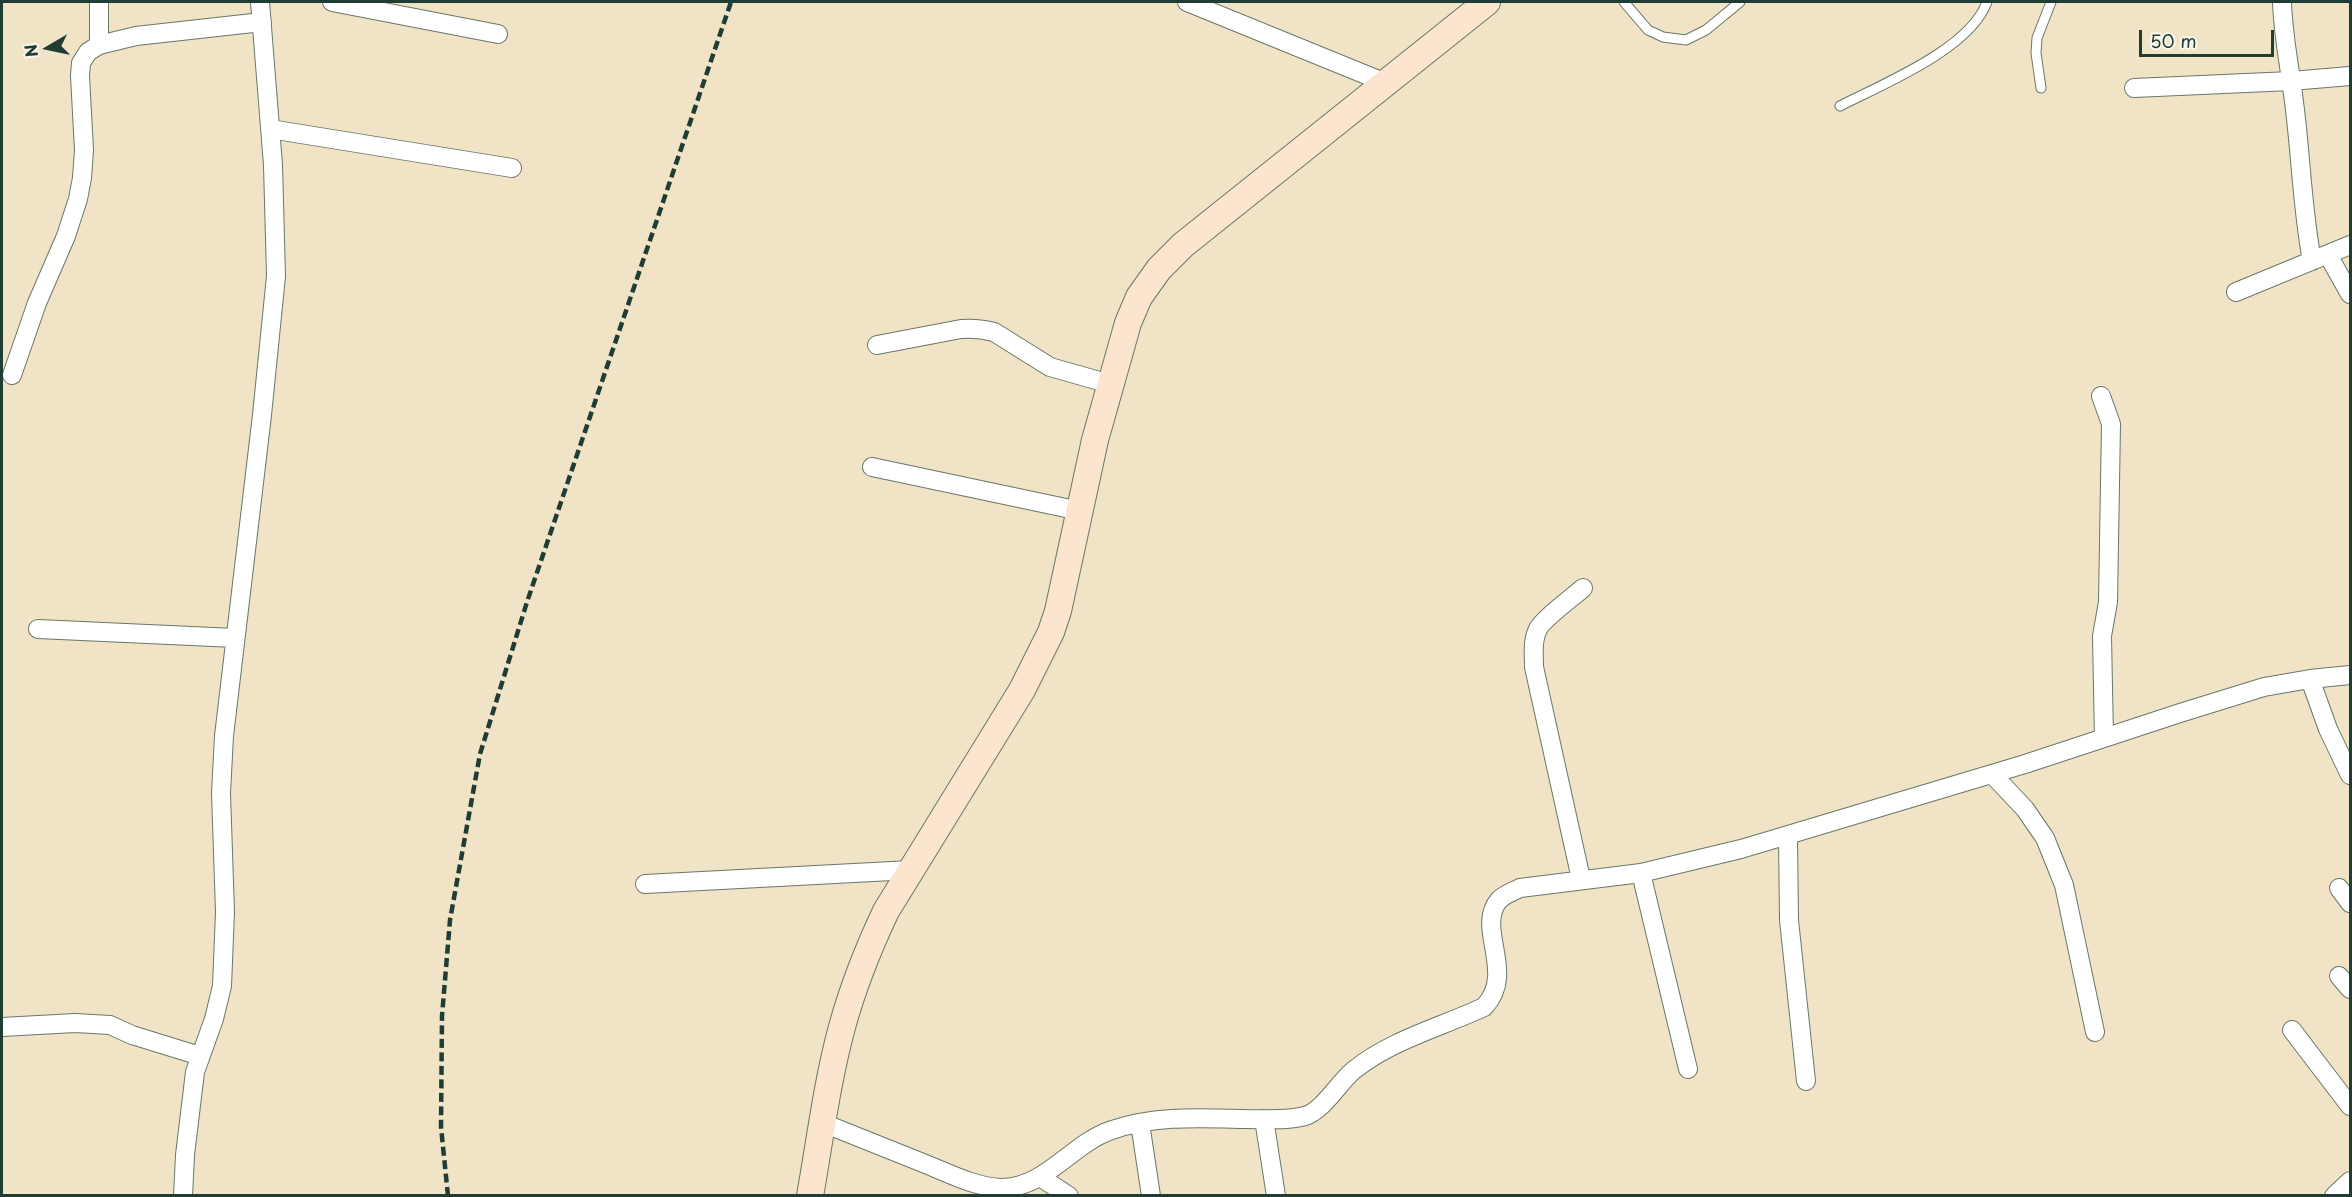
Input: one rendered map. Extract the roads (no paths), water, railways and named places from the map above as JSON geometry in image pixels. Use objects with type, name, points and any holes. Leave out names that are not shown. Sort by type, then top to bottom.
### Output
[{"type":"street","points":[[99,2],[99,45]]},
{"type":"street","points":[[183,1196],[191,1101],[197,1064],[214,1019],[222,986],[225,912],[222,769],[276,276],[270,129],[260,2]]},
{"type":"street","points":[[332,2],[498,34]]},
{"type":"street","points":[[1187,2],[1386,82]]},
{"type":"street","points":[[810,1196],[842,1028],[868,949],[886,911],[1022,690],[1040,656],[1058,611],[1110,384],[1128,323],[1139,297],[1159,269],[1183,245],[1487,2]]},
{"type":"street","points":[[2282,2],[2282,29],[2291,81],[2305,222],[2320,258],[2350,294]]},
{"type":"street","points":[[12,375],[37,303],[66,236],[78,199],[84,150],[81,63],[88,52],[99,45],[136,36],[262,22]]},
{"type":"street","points":[[2134,88],[2350,76]]},
{"type":"street","points":[[270,129],[512,168]]},
{"type":"street","points":[[2236,292],[2350,245]]},
{"type":"street","points":[[877,345],[961,329],[986,330],[994,332],[1050,367],[1110,384]]},
{"type":"street","points":[[2101,396],[2111,424],[2108,602],[2102,636],[2104,738]]},
{"type":"street","points":[[872,467],[1080,511]]},
{"type":"street","points":[[1581,879],[1534,667],[1534,639],[1539,627],[1583,588]]},
{"type":"street","points":[[38,628],[235,638]]},
{"type":"street","points":[[823,1123],[978,1184],[1002,1188],[1040,1177],[1066,1157],[1109,1131],[1140,1123],[1166,1119],[1264,1119],[1307,1116],[1318,1108],[1354,1070],[1378,1055],[1484,1007],[1497,989],[1498,978],[1492,924],[1497,902],[1505,895],[1520,888],[1641,873],[1788,836],[2264,687],[2350,675]]},
{"type":"street","points":[[2310,679],[2328,729],[2350,775]]},
{"type":"street","points":[[1992,774],[2025,809],[2045,838],[2064,885],[2095,1032]]},
{"type":"street","points":[[1788,836],[1789,920],[1806,1081]]},
{"type":"street","points":[[645,884],[911,870]]},
{"type":"street","points":[[1641,873],[1688,1069]]},
{"type":"street","points":[[2339,888],[2350,903]]},
{"type":"street","points":[[2,1027],[67,1023],[110,1025],[197,1064]]},
{"type":"street","points":[[2292,1029],[2350,1106]]},
{"type":"street","points":[[1264,1119],[1276,1196]]},
{"type":"street","points":[[1140,1123],[1151,1196]]},
{"type":"street","points":[[1040,1177],[1069,1196]]},
{"type":"street","points":[[2334,1196],[2350,1181]]},
{"type":"lane","points":[[1624,2],[1648,30],[1663,37],[1686,40],[1706,30],[1740,2]]},
{"type":"lane","points":[[1840,106],[1926,62],[1965,33],[1983,12],[1987,2]]},
{"type":"lane","points":[[2041,88],[2036,53],[2037,38],[2050,2]]},
{"type":"railway","points":[[448,1196],[441,1127],[442,1016],[450,920],[480,754],[527,602],[731,2]]}]
